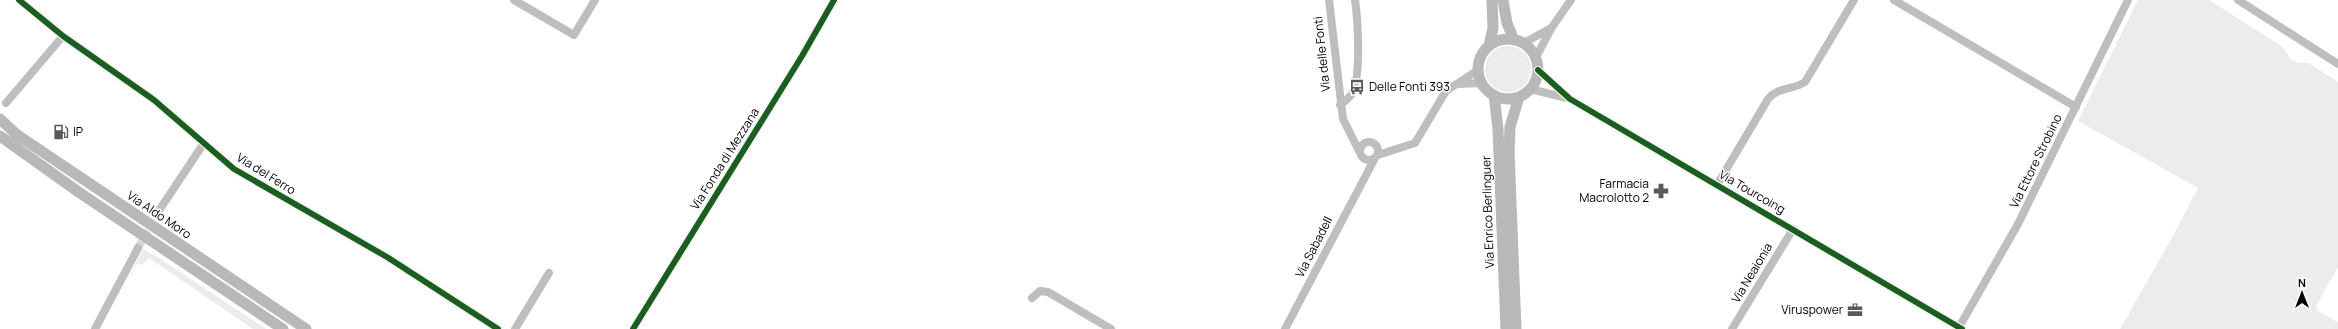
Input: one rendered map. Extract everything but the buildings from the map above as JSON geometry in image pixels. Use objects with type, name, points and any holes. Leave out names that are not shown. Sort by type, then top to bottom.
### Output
[{"type":"main road","points":[[1492,0],[1493,28],[1489,46],[1481,57],[1478,70],[1482,83],[1494,95],[1506,99],[1519,97],[1530,89],[1537,78],[1538,70],[1536,57],[1519,41],[1507,23],[1503,0]]},
{"type":"main road","points":[[1489,46],[1501,40],[1519,41]]},
{"type":"main road","name":"Via Enrico Berlinguer","points":[[1494,95],[1498,129],[1506,329]]},
{"type":"main road","name":"Via Enrico Berlinguer","points":[[1516,329],[1509,152],[1510,127],[1519,97]]},
{"type":"main road","name":"Via Aldo Moro","points":[[0,119],[16,134],[306,329]]},
{"type":"main road","points":[[0,136],[74,189],[283,329]]},
{"type":"street","name":"Via del Ferro","points":[[19,0],[63,36],[154,100],[234,169],[387,257],[498,329]]},
{"type":"street","points":[[514,0],[574,35],[595,0]]},
{"type":"street","name":"Via Fonda di Mezzana","points":[[633,329],[802,56],[834,0]]},
{"type":"street","name":"Via delle Fonti","points":[[1329,0],[1340,105],[1343,119],[1363,159]]},
{"type":"street","name":"Via delle Fonti","points":[[1340,105],[1351,94],[1356,82],[1358,23],[1356,0]]},
{"type":"street","points":[[1536,57],[1552,27],[1570,0]]},
{"type":"street","points":[[1717,185],[1768,99],[1776,91],[1794,88],[1805,82],[1854,0]]},
{"type":"street","points":[[1894,0],[2076,107]]},
{"type":"street","name":"Via Ettore Strobino","points":[[1960,328],[2015,230],[2128,0]]},
{"type":"street","points":[[2238,0],[2338,64]]},
{"type":"street","points":[[1519,41],[1552,27]]},
{"type":"street","points":[[6,102],[63,36]]},
{"type":"street","points":[[1364,176],[1363,159],[1410,145],[1417,141],[1444,94],[1478,70]]},
{"type":"street","name":"Via Tourcoing","points":[[1538,70],[1570,99],[1960,328]]},
{"type":"street","points":[[1457,84],[1482,83]]},
{"type":"street","name":"Via Tourcoing","points":[[1530,89],[1570,99]]},
{"type":"street","points":[[1354,139],[1364,143],[1372,142],[1376,154]]},
{"type":"street","points":[[156,215],[204,143]]},
{"type":"street","points":[[1359,151],[1364,143]]},
{"type":"street","name":"Via Sabadell","points":[[1285,329],[1376,154]]},
{"type":"street","name":"Via Neaionia","points":[[1732,329],[1793,229]]},
{"type":"street","points":[[95,329],[138,248]]},
{"type":"street","points":[[515,329],[549,273]]},
{"type":"street","points":[[1032,298],[1040,291],[1048,292],[1111,329]]},
{"type":"shaded area","points":[[2138,0],[2209,0],[2283,47],[2291,60],[2299,63],[2309,63],[2338,82],[2338,267],[2316,306],[2318,311],[2338,322],[2338,329],[2120,329],[2173,236],[2198,188],[2078,121]]},
{"type":"shaded area","points":[[1504,46],[1512,46],[1521,50],[1527,56],[1531,69],[1527,82],[1521,88],[1512,92],[1504,92],[1495,88],[1489,82],[1485,73],[1485,65],[1489,56],[1495,50]]},
{"type":"shaded area","points":[[143,249],[153,254],[266,329],[253,329],[149,258],[142,265],[138,263],[126,282]]},
{"type":"tunnel","points":[[138,248],[153,221]]},
{"type":"cycle path","points":[[19,0],[63,36],[154,100],[234,169],[387,257],[498,329]]},
{"type":"cycle path","points":[[633,329],[802,56],[834,0]]},
{"type":"cycle path","points":[[1538,70],[1570,99],[1962,329]]},
{"type":"place","name":"Delle Fonti 393","points":[[1357,87]]},
{"type":"place","name":"IP","points":[[61,132]]},
{"type":"place","name":"Farmacia Macrolotto 2","points":[[1661,191]]},
{"type":"place","name":"Viruspower","points":[[1855,310]]}]
